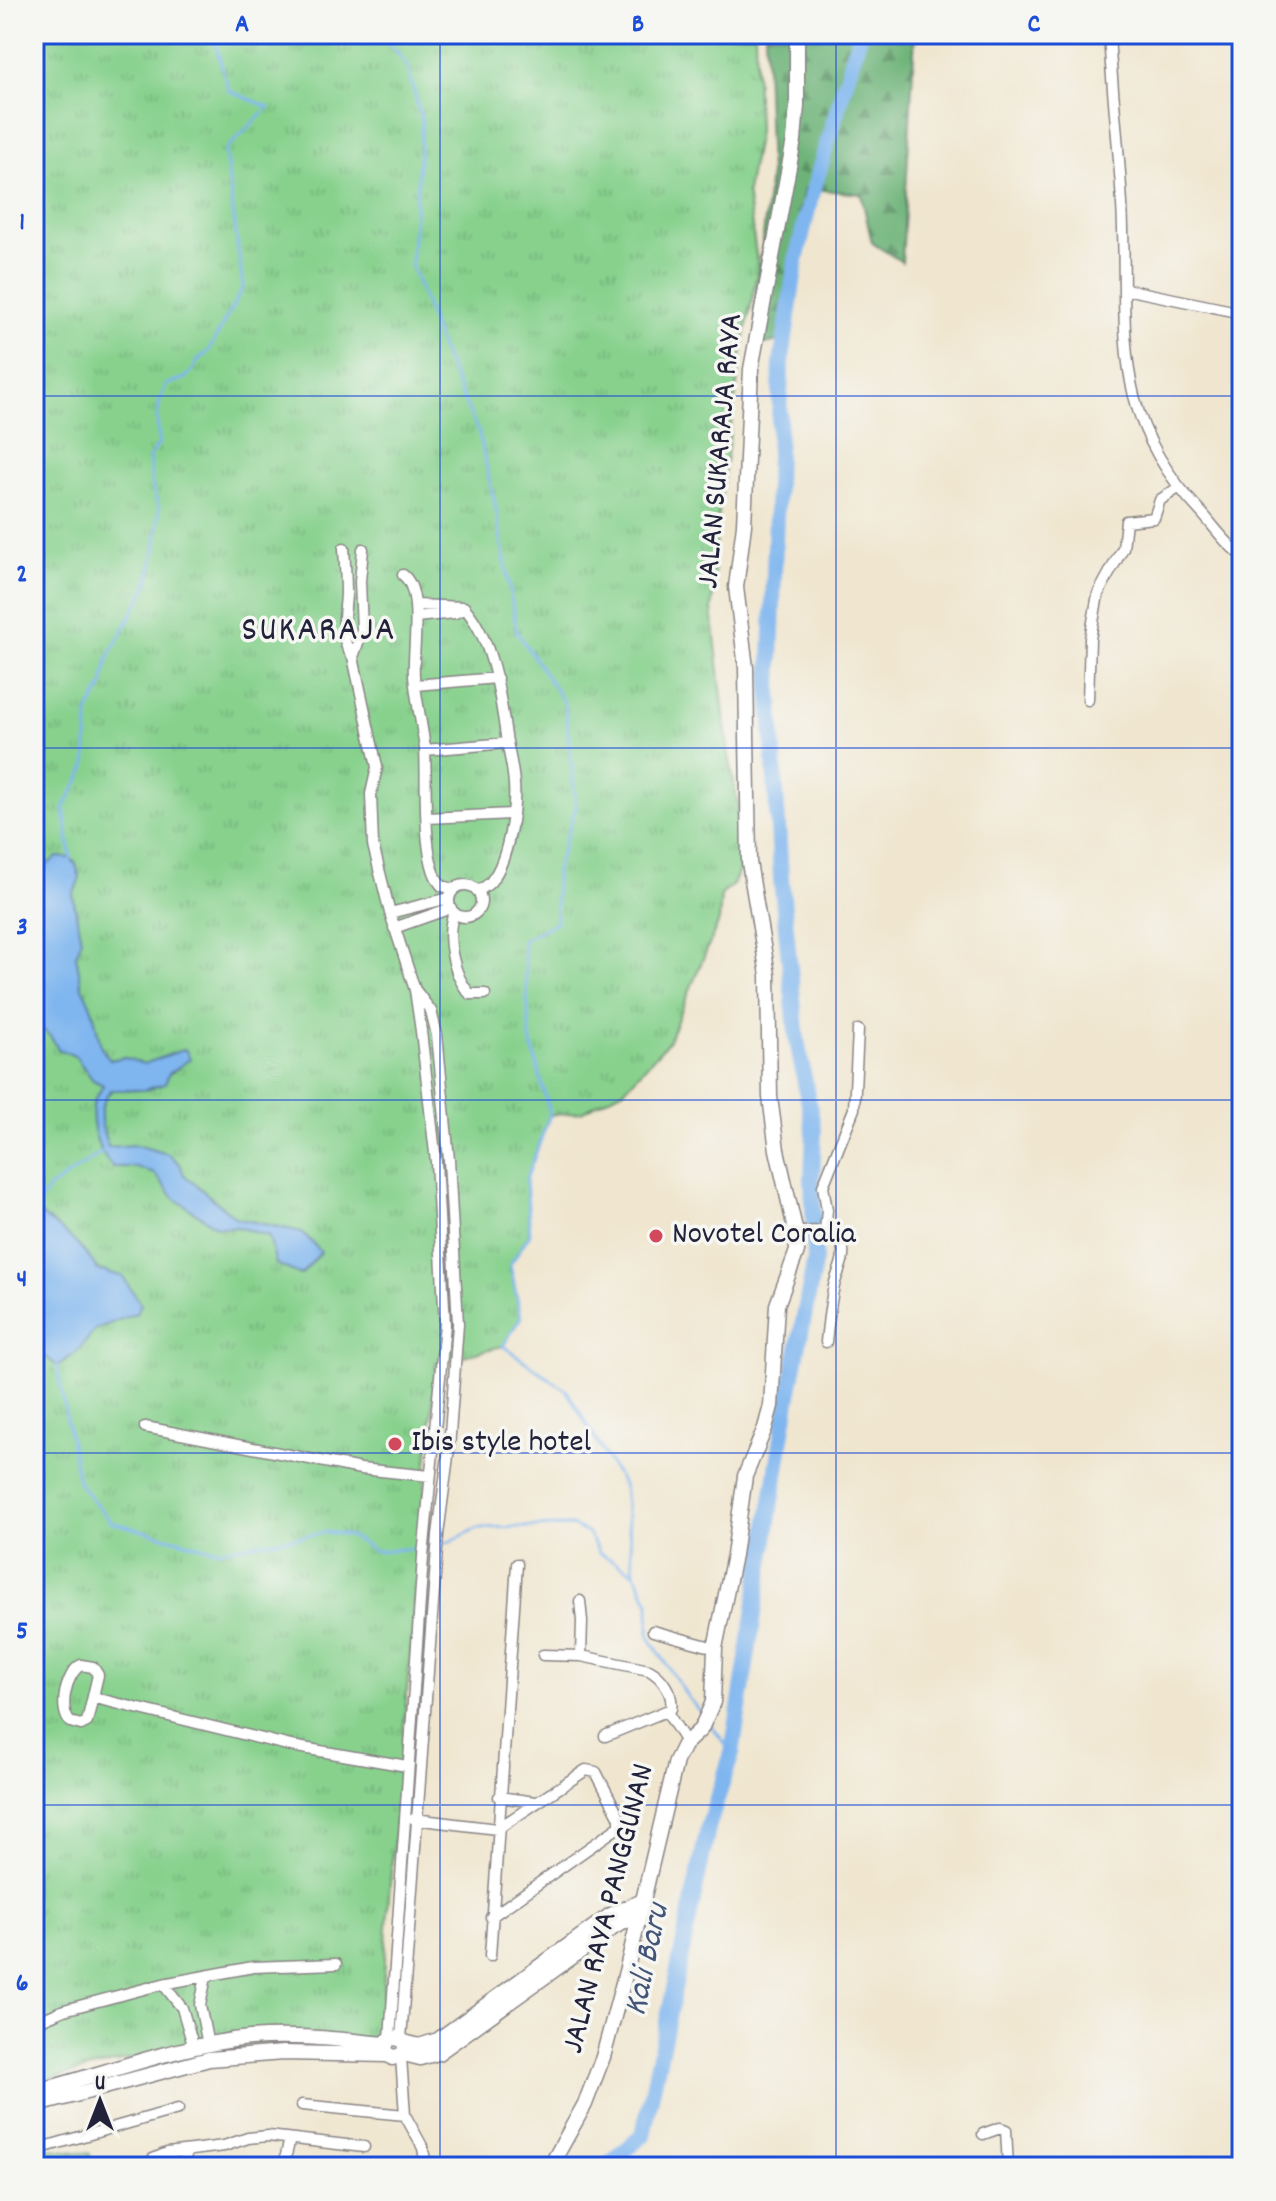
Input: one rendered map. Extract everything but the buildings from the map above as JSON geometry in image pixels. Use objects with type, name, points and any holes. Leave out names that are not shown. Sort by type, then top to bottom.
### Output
[{"type":"street","name":"JALAN SUKARAJA RAYA","points":[[797,34],[794,140],[751,369],[744,525],[736,587],[746,668],[751,874],[768,975],[772,1118],[800,1232]]},
{"type":"street","points":[[1109,34],[1121,192],[1125,343],[1133,398],[1151,445],[1178,488],[1230,547],[1242,555]]},
{"type":"street","points":[[1125,289],[1242,313]]},
{"type":"street","points":[[1088,700],[1090,639],[1095,606],[1105,578],[1123,548],[1126,521],[1154,518],[1160,500],[1178,488]]},
{"type":"street","points":[[344,548],[346,596],[343,639],[353,657],[377,767],[371,794],[371,822],[380,879],[415,990],[436,1162],[445,1324],[407,1766],[396,2047],[405,2115],[423,2148],[426,2167]]},
{"type":"street","points":[[353,657],[362,631],[360,581],[363,549]]},
{"type":"street","points":[[394,928],[452,902],[467,885],[478,891],[481,897],[478,910],[467,917],[452,902],[433,875],[425,750],[415,685],[416,605],[409,579],[403,575]]},
{"type":"street","points":[[416,605],[465,608],[478,625],[497,678],[514,784],[512,814],[497,871],[490,883],[478,891]]},
{"type":"street","points":[[416,617],[455,613],[465,608]]},
{"type":"street","points":[[415,685],[497,678]]},
{"type":"street","points":[[425,750],[507,743]]},
{"type":"street","points":[[427,818],[512,814]]},
{"type":"street","points":[[390,913],[452,902]]},
{"type":"street","points":[[452,902],[450,940],[460,977],[470,994],[485,994]]},
{"type":"street","points":[[396,2047],[458,1324],[449,1160],[437,1035],[431,1011],[415,990]]},
{"type":"street","points":[[822,1231],[827,1210],[823,1186],[854,1109],[858,1030]]},
{"type":"street","points":[[800,1232],[822,1231],[837,1239],[844,1254],[833,1287],[826,1342]]},
{"type":"street","name":"JALAN RAYA PANGGUNAN","points":[[550,2167],[585,2104],[603,2057],[679,1751],[701,1729],[713,1702],[715,1648],[734,1555],[745,1476],[771,1406],[777,1305],[794,1262],[800,1232]]},
{"type":"street","points":[[445,1324],[458,1324]]},
{"type":"street","points":[[145,1427],[337,1464],[430,1476]]},
{"type":"street","points":[[435,1432],[450,1433]]},
{"type":"street","points":[[490,1956],[517,1564]]},
{"type":"street","points":[[580,1601],[581,1656]]},
{"type":"street","points":[[653,1631],[715,1648]]},
{"type":"street","points":[[543,1655],[581,1656],[649,1670],[657,1675],[673,1703],[667,1712],[605,1736]]},
{"type":"street","points":[[90,1665],[98,1672],[95,1698],[86,1724],[74,1724],[67,1720],[64,1704],[71,1675],[77,1666],[90,1665]]},
{"type":"street","points":[[95,1698],[291,1746],[407,1766]]},
{"type":"street","points":[[667,1712],[686,1742]]},
{"type":"street","points":[[405,1818],[497,1829],[586,1770],[596,1772],[621,1822],[614,1831],[491,1917]]},
{"type":"street","points":[[499,1797],[535,1802]]},
{"type":"street","points":[[34,2106],[209,2059],[419,2046],[438,2040],[512,1993],[612,1914],[641,1908]]},
{"type":"street","points":[[34,2023],[64,2010],[163,1984],[253,1967],[336,1964]]},
{"type":"street","points":[[201,2046],[200,1997],[206,1977]]},
{"type":"street","points":[[163,1984],[178,2001],[201,2046]]},
{"type":"street","points":[[178,2001],[200,1997]]},
{"type":"street","points":[[34,2092],[201,2046],[250,2038],[292,2037],[396,2047]]},
{"type":"street","points":[[302,2105],[405,2115]]},
{"type":"street","points":[[34,2150],[178,2109]]},
{"type":"street","points":[[983,2134],[1000,2128],[1006,2130],[1008,2167]]},
{"type":"street","points":[[147,2167],[153,2159],[167,2153],[224,2146],[248,2138],[268,2136],[364,2147]]},
{"type":"street","points":[[283,2167],[290,2139]]},
{"type":"street","points":[[185,2167],[186,2152]]},
{"type":"green space","points":[[46,34],[755,34],[758,131],[747,192],[758,268],[741,357],[717,523],[712,610],[728,750],[738,805],[741,866],[733,885],[721,895],[719,921],[668,1042],[624,1090],[581,1112],[550,1115],[526,1180],[530,1234],[510,1265],[521,1317],[503,1346],[436,1363],[389,1895],[381,2022],[374,2038],[319,2038],[164,2051],[34,2082],[34,71]]},
{"type":"green space","points":[[765,34],[915,34],[902,262],[872,243],[861,194],[804,188],[778,341],[761,345],[755,310],[770,174]]},
{"type":"green space","points":[[44,2148],[90,2154],[91,2167],[51,2167]]},
{"type":"water","points":[[57,857],[71,858],[80,878],[73,895],[81,941],[76,956],[82,987],[93,1011],[101,1047],[110,1060],[123,1057],[144,1064],[185,1049],[190,1059],[169,1074],[165,1084],[144,1090],[111,1090],[101,1110],[108,1147],[136,1145],[168,1154],[180,1164],[184,1175],[236,1218],[302,1232],[321,1252],[301,1275],[276,1264],[269,1236],[237,1227],[217,1227],[174,1198],[155,1174],[136,1167],[113,1167],[107,1161],[96,1137],[93,1118],[94,1101],[103,1085],[93,1080],[75,1056],[58,1049],[50,1036],[34,1022],[34,888],[45,866]]},
{"type":"water","points":[[34,1210],[69,1237],[98,1270],[122,1276],[141,1304],[137,1313],[96,1329],[76,1353],[57,1366],[34,1343]]},
{"type":"waterway","points":[[71,858],[64,808],[86,767],[88,713],[103,685],[108,658],[148,584],[155,550],[159,508],[153,491],[149,458],[159,443],[157,419],[160,399],[166,385],[185,378],[208,352],[243,287],[225,150],[269,107],[229,91],[216,46],[216,34]]},
{"type":"waterway","points":[[382,34],[407,65],[422,122],[411,264],[442,351],[479,434],[495,504],[517,632],[565,704],[576,807],[556,870],[556,922],[523,940],[530,1038],[550,1114],[526,1180],[530,1234],[510,1265],[521,1317],[503,1346],[567,1391],[624,1487],[634,1572]]},
{"type":"waterway","name":"Kali Baru","points":[[606,2167],[643,2135],[709,1824],[732,1753],[787,1406],[815,1259],[814,1131],[797,1040],[781,878],[770,691],[781,365],[796,261],[810,201],[860,34]]},
{"type":"waterway","points":[[34,1210],[49,1188],[102,1152]]},
{"type":"waterway","points":[[57,1366],[78,1482],[111,1522],[216,1550],[328,1532],[350,1536],[375,1551],[420,1548]]},
{"type":"waterway","points":[[428,1547],[449,1542],[478,1528],[572,1526],[588,1533],[599,1553],[634,1572],[649,1602],[649,1637],[689,1699],[703,1715]]},
{"type":"waterway","points":[[708,1721],[732,1753]]},
{"type":"place","name":"Novotel Coralia","points":[[656,1236]]},
{"type":"place","name":"Ibis style hotel","points":[[395,1444]]},
{"type":"district","name":"SUKARAJA","points":[[319,632]]}]
